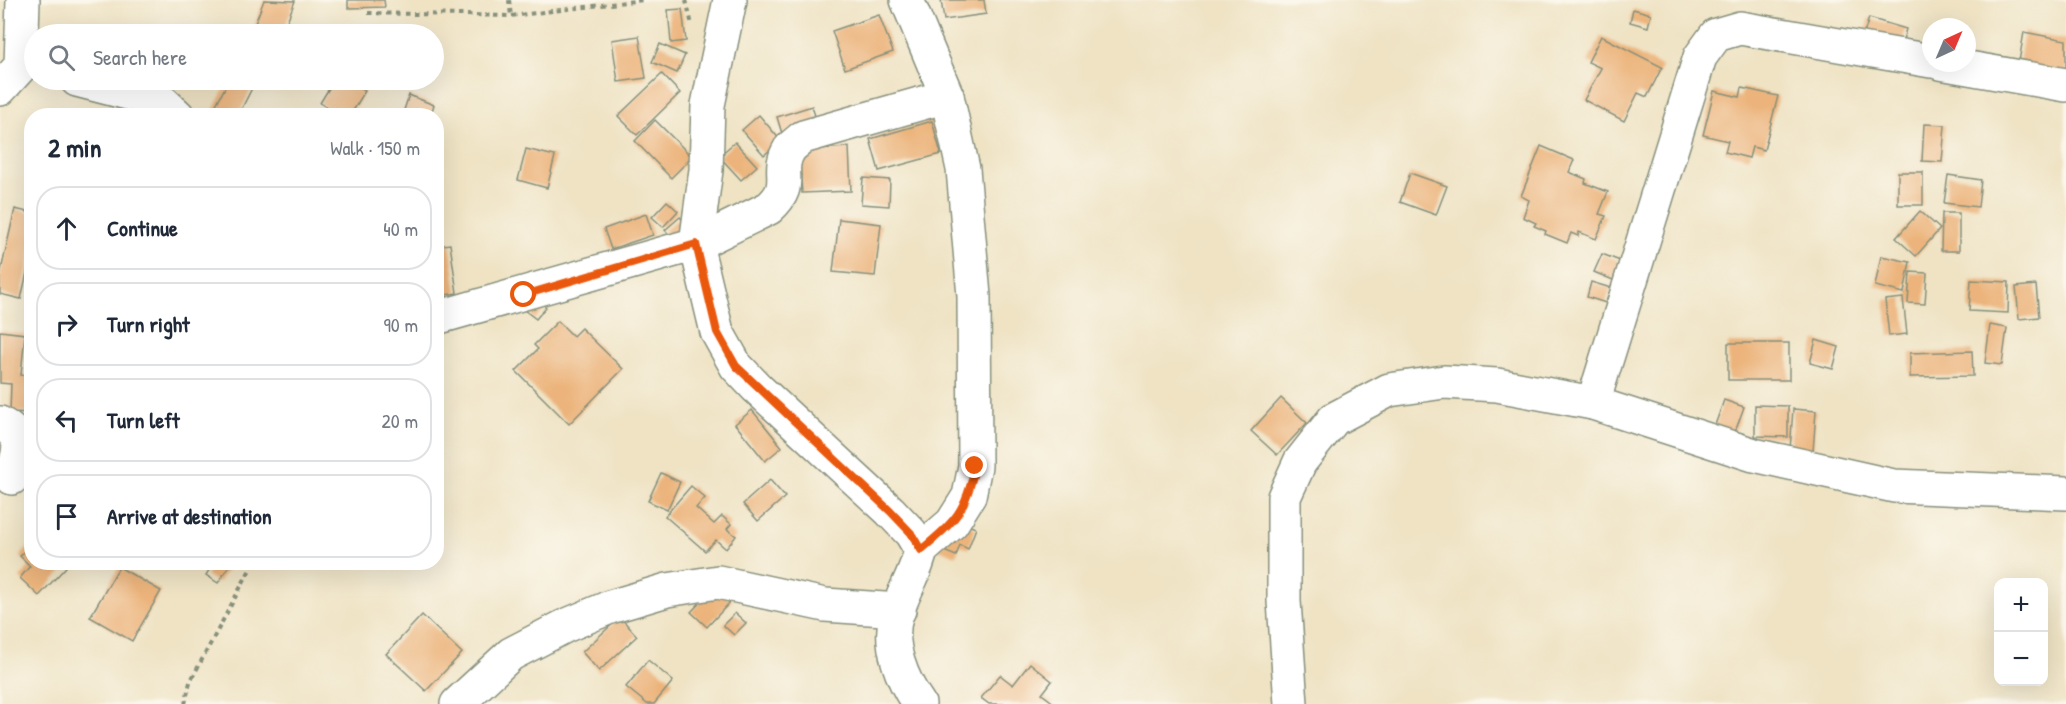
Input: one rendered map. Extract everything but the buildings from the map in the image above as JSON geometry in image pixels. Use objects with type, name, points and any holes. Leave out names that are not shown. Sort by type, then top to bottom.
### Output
[{"type":"street","points":[[18,75],[23,0]]},
{"type":"street","points":[[730,0],[708,105],[706,170],[696,244],[717,332],[736,366],[890,511],[911,533],[921,550]]},
{"type":"street","points":[[906,0],[946,96],[963,169],[974,296],[975,466],[969,496],[952,523],[921,550],[899,610],[894,642],[900,666],[920,704]]},
{"type":"street","points":[[1593,403],[1700,57],[1716,35],[1740,28],[1922,59]]},
{"type":"street","points":[[1976,69],[2066,85]]},
{"type":"street","points":[[116,90],[163,102],[169,108]]},
{"type":"street","points":[[444,316],[696,244],[769,208],[778,200],[784,191],[784,165],[789,150],[803,137],[946,96]]},
{"type":"street","points":[[1291,704],[1284,601],[1284,497],[1300,462],[1334,419],[1389,390],[1444,382],[1497,385],[1593,403],[1754,455],[1894,486],[2066,493]]},
{"type":"street","points":[[0,423],[15,431],[20,441],[15,477]]},
{"type":"street","points":[[457,704],[511,654],[565,626],[610,607],[667,590],[718,582],[825,605],[899,610]]},
{"type":"path","points":[[509,0],[511,16]]},
{"type":"path","points":[[368,13],[511,16],[643,0]]},
{"type":"path","points":[[185,704],[190,682],[250,570]]},
{"type":"route","points":[[524,295],[696,244],[717,332],[736,366],[890,511],[911,533],[921,550],[952,523],[969,496],[975,466]]}]
